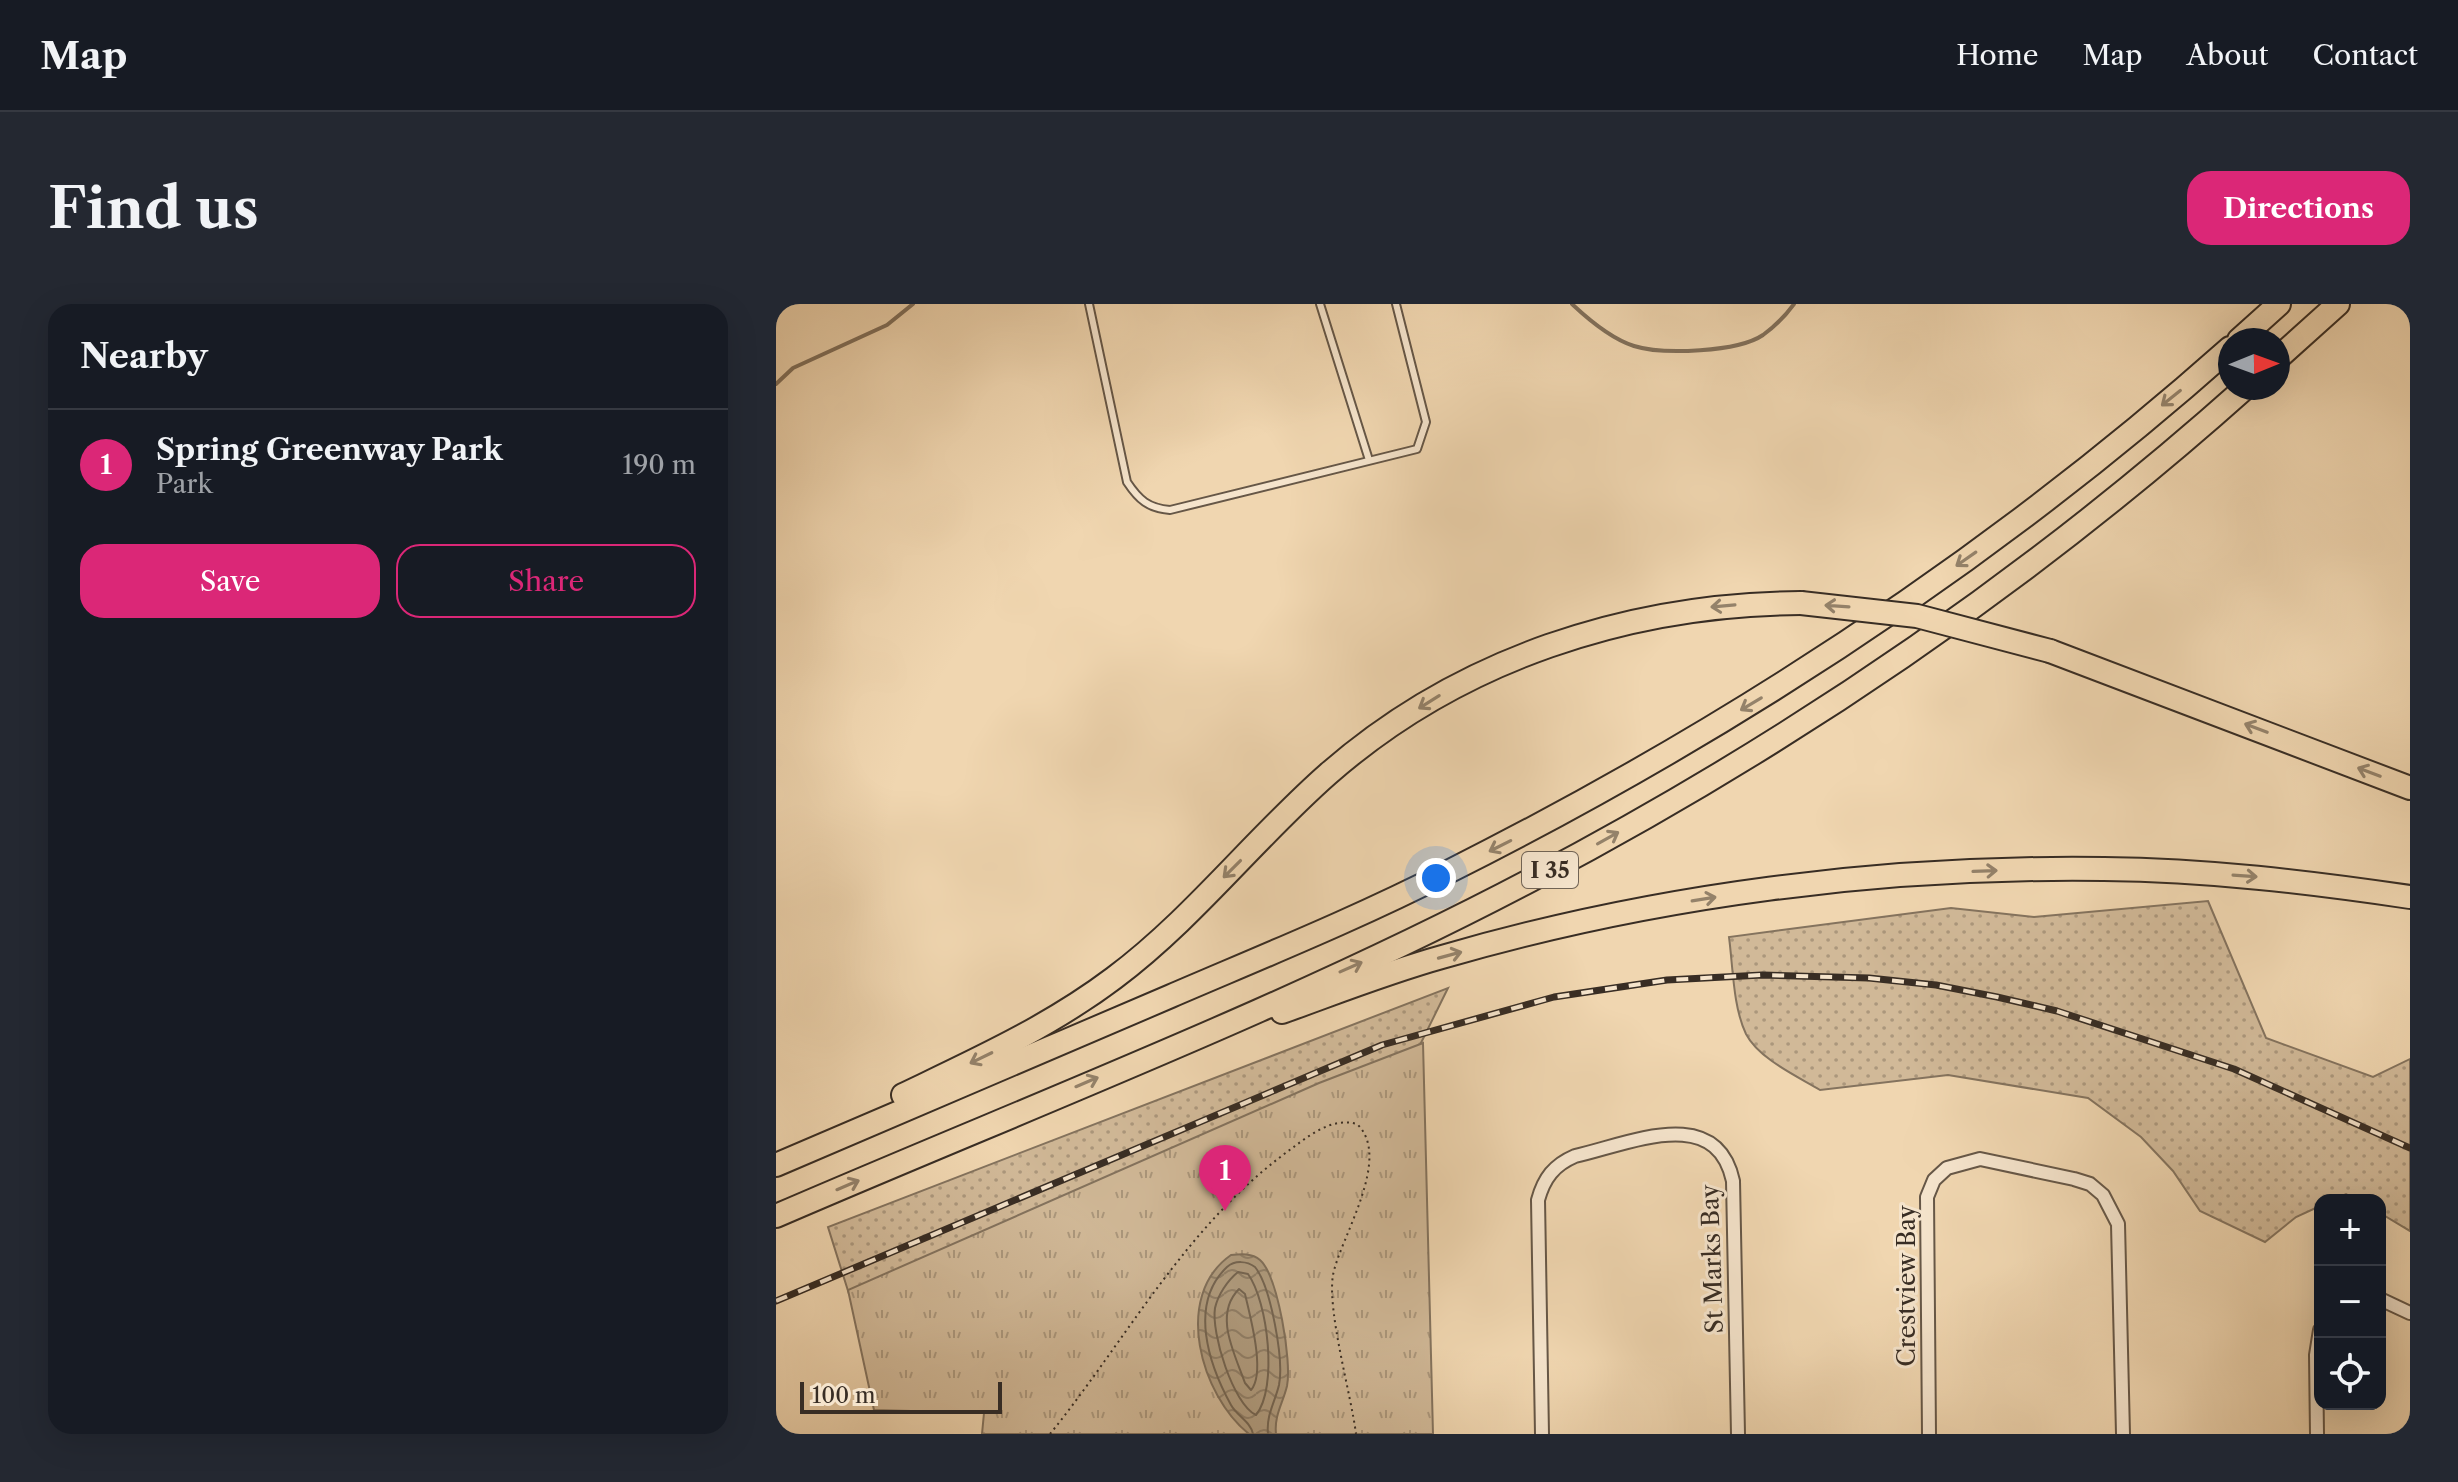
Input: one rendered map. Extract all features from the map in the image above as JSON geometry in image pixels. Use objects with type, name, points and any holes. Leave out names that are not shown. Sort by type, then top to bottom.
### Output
[{"type":"highway","points":[[2252,328],[2279,304]]},
{"type":"highway","points":[[2290,347],[2338,304]]},
{"type":"highway","name":"I 35","points":[[776,1165],[1326,930],[1588,799],[1790,680],[1974,553],[2097,459],[2218,358]]},
{"type":"highway","name":"I 35","points":[[776,1216],[1215,1027],[1417,937],[1530,881],[1747,757],[1853,690],[2046,552],[2230,400]]},
{"type":"highway","points":[[776,1157],[1011,1043],[1114,978],[1162,939],[1329,773],[1381,733],[1436,697],[1498,665],[1612,625],[1720,606],[1801,603],[1917,616],[2050,651],[2410,788]]},
{"type":"highway","points":[[1215,1027],[1268,1017],[1441,957],[1540,931],[1649,907],[1810,885],[1947,872],[2104,869],[2253,877],[2410,897]]},
{"type":"street","name":"St Marks Bay","points":[[1542,1434],[1538,1200],[1542,1185],[1561,1162],[1575,1156],[1689,1133],[1720,1149],[1729,1164],[1733,1181],[1738,1434]]},
{"type":"street","name":"Crestview Bay","points":[[1929,1434],[1927,1197],[1934,1180],[1947,1168],[1980,1159],[2090,1184],[2113,1208],[2119,1240],[2123,1434]]},
{"type":"street","points":[[2386,1302],[2410,1313]]},
{"type":"street","points":[[2317,1434],[2316,1355],[2319,1338]]},
{"type":"lane","points":[[1089,304],[1127,482],[1147,504],[1170,510],[1334,472],[1417,449],[1426,422],[1396,304]]},
{"type":"lane","points":[[1320,304],[1369,460]]},
{"type":"path","points":[[1050,1434],[1155,1287],[1212,1218],[1253,1178],[1312,1134],[1346,1121],[1357,1124],[1367,1140],[1364,1190],[1355,1222],[1337,1263],[1332,1289],[1356,1434]]},
{"type":"green space","points":[[2208,901],[2266,1038],[2373,1077],[2410,1059],[2410,1231],[2386,1217],[2386,1194],[2314,1194],[2314,1209],[2296,1217],[2265,1242],[2200,1211],[2173,1171],[2141,1137],[2088,1098],[1948,1075],[1820,1090],[1760,1051],[1746,1034],[1738,1012],[1729,937],[1951,908],[2034,917]]},
{"type":"green space","points":[[1448,988],[1418,1049],[849,1294],[828,1227]]},
{"type":"green space","points":[[1423,1043],[1433,1434],[982,1434],[984,1413],[874,1410],[848,1290],[1319,1083]]},
{"type":"water","points":[[1231,1255],[1250,1255],[1260,1260],[1267,1269],[1278,1301],[1288,1374],[1276,1421],[1276,1434],[1249,1434],[1232,1417],[1218,1396],[1200,1346],[1198,1320],[1202,1295],[1213,1273]]},
{"type":"waterway","points":[[776,384],[793,368],[887,325],[913,304]]},
{"type":"waterway","points":[[1572,304],[1601,328],[1626,343],[1647,349],[1681,351],[1719,348],[1751,341],[1784,317],[1794,304]]},
{"type":"railway","points":[[776,1301],[1382,1045],[1554,997],[1667,980],[1762,975],[1869,978],[1936,985],[1997,997],[2057,1011],[2234,1069],[2410,1148]]},
{"type":"place","name":"Spring Greenway Park","points":[[1225,1211]]}]
